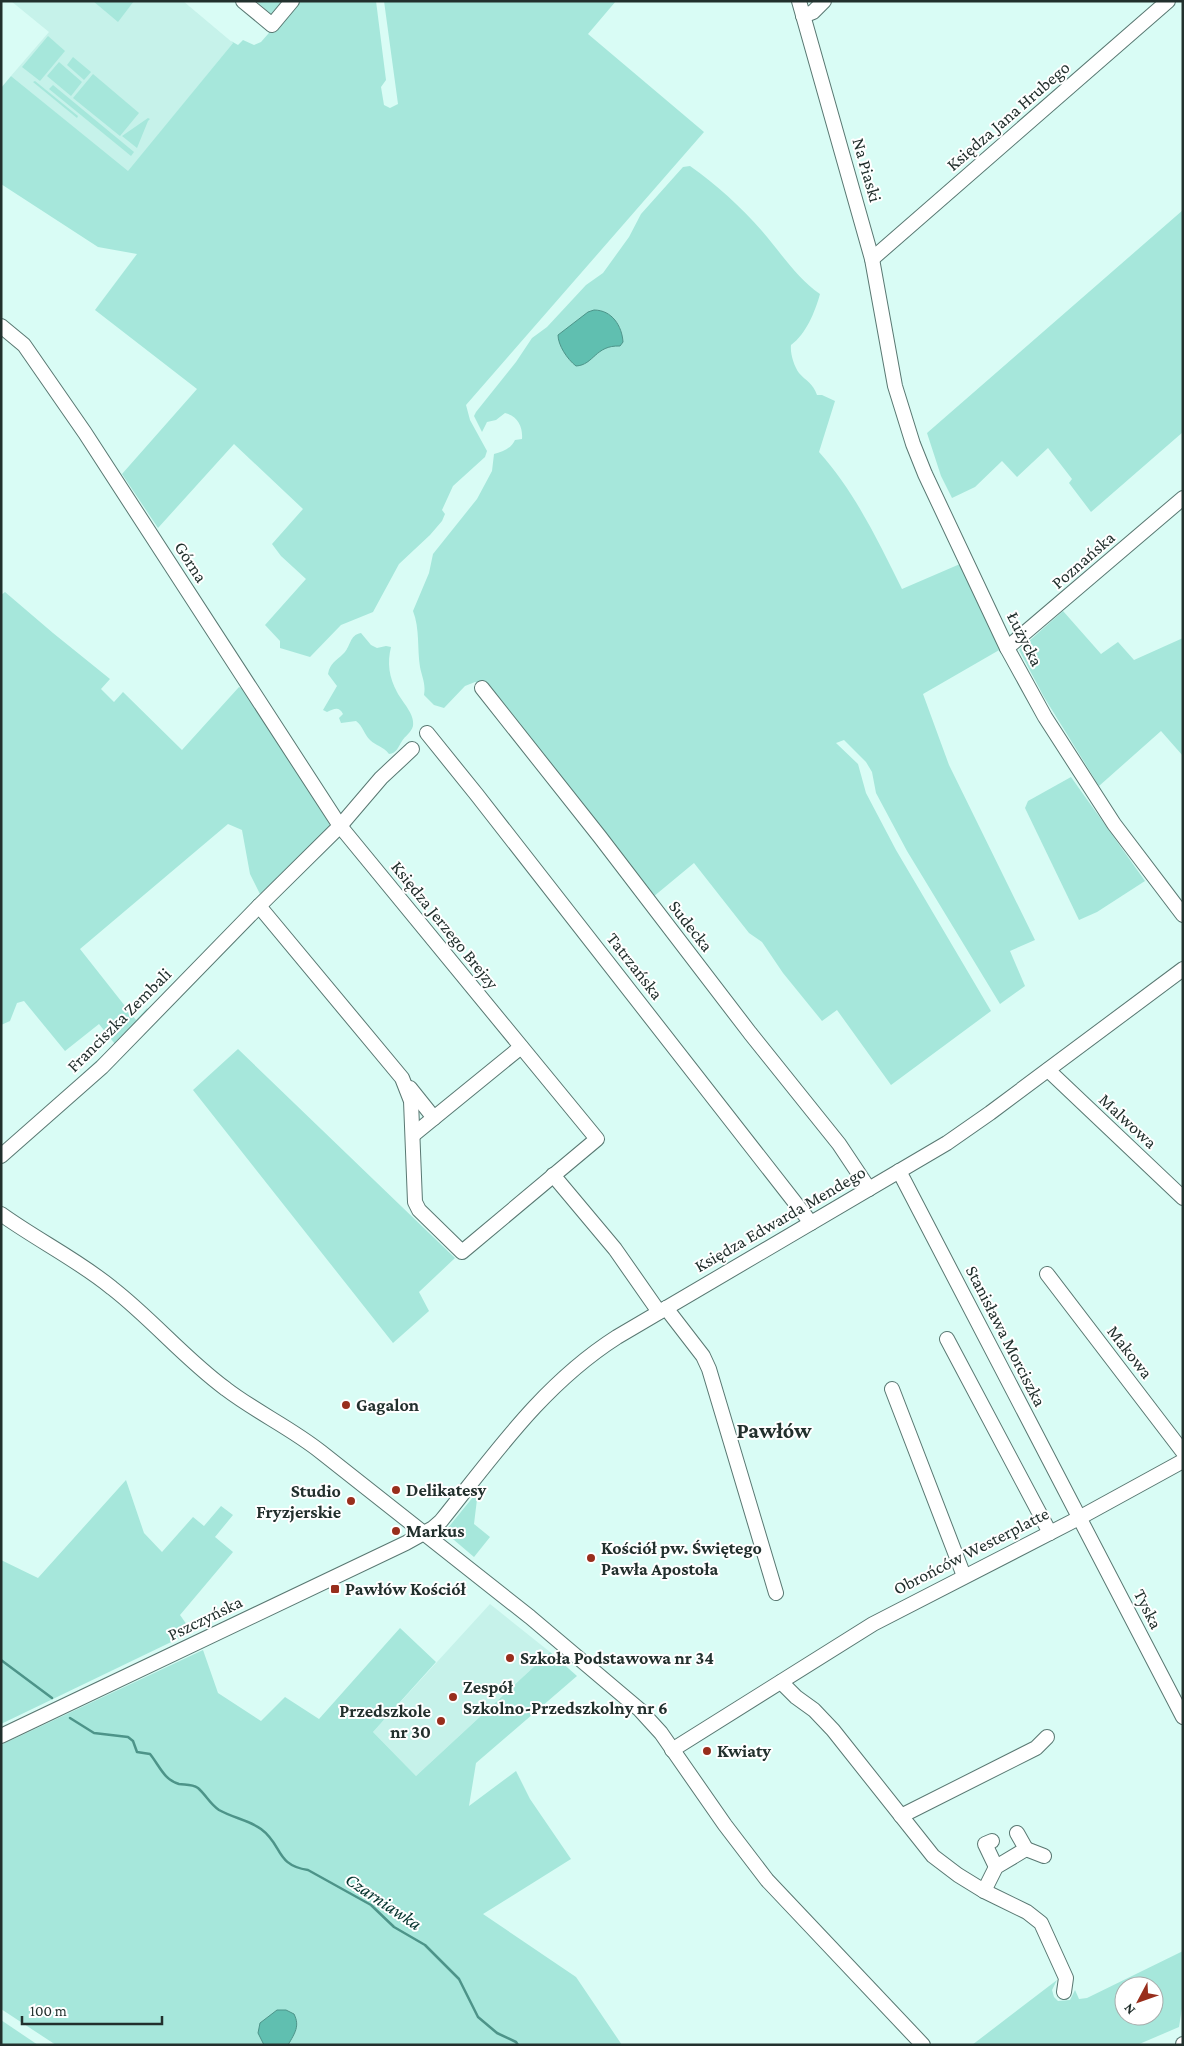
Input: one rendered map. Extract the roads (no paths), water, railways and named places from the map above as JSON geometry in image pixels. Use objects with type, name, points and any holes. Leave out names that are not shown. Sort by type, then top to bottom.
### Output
[{"type":"street","points":[[243,1],[272,25],[292,1]]},
{"type":"street","name":"Na Piaski","points":[[799,1],[872,259],[887,351]]},
{"type":"street","points":[[803,16],[813,12],[824,1]]},
{"type":"street","name":"Księdza Jana Hrubego","points":[[872,259],[1168,1]]},
{"type":"street","name":"Górna","points":[[1,326],[16,336],[27,348],[85,433],[340,826]]},
{"type":"street","name":"Łużycka","points":[[887,351],[895,386],[913,444],[1008,648],[1045,717],[1080,774],[1123,837],[1183,915]]},
{"type":"street","name":"Poznańska","points":[[1008,648],[1183,498]]},
{"type":"street","name":"Sudecka","points":[[482,688],[600,837],[750,1033],[839,1144],[869,1189]]},
{"type":"street","name":"Tatrzańska","points":[[427,733],[812,1222]]},
{"type":"street","name":"Franciszka Zembali","points":[[1,1156],[102,1067],[340,826],[381,778],[412,749]]},
{"type":"street","name":"Księdza Jerzego Brejzy","points":[[340,826],[597,1139],[462,1252],[419,1210],[415,1202],[413,1135]]},
{"type":"street","points":[[259,906],[434,1118]]},
{"type":"street","name":"Księdza Edwarda Mendego","points":[[425,1533],[441,1521],[526,1415],[554,1386],[601,1347],[968,1129],[1183,969]]},
{"type":"street","points":[[413,1135],[521,1048]]},
{"type":"street","name":"Malwowa","points":[[1048,1070],[1183,1198]]},
{"type":"street","points":[[402,1078],[412,1101],[413,1135]]},
{"type":"street","name":"Stanisława Morciszka","points":[[899,1171],[1079,1518]]},
{"type":"street","points":[[554,1175],[662,1310],[704,1356],[776,1593]]},
{"type":"street","points":[[1,1214],[110,1286],[134,1305],[224,1388],[308,1441],[579,1656],[628,1699],[651,1721],[725,1825],[767,1880],[923,2045]]},
{"type":"street","name":"Makowa","points":[[1046,1274],[1183,1452]]},
{"type":"street","points":[[947,1338],[1050,1533]]},
{"type":"street","points":[[892,1389],[964,1576]]},
{"type":"street","name":"Obrońców Westerplatte","points":[[672,1750],[873,1624],[1079,1518],[1183,1461]]},
{"type":"street","name":"Tyska","points":[[1079,1518],[1183,1717]]},
{"type":"street","name":"Pszczyńska","points":[[1,1736],[425,1533]]},
{"type":"street","points":[[781,1682],[796,1697],[814,1710],[832,1730],[933,1856],[958,1875],[984,1891],[1027,1912],[1041,1923],[1066,1978],[1064,1992]]},
{"type":"street","points":[[901,1816],[1036,1748],[1047,1737]]},
{"type":"street","points":[[1017,1833],[1026,1849],[1044,1856]]},
{"type":"street","points":[[992,1840],[985,1844],[996,1867]]},
{"type":"street","points":[[984,1891],[996,1867],[1026,1849]]},
{"type":"waterway","name":"Czarniawka","points":[[1,1660],[52,1698]]},
{"type":"waterway","name":"Czarniawka","points":[[70,1718],[94,1733],[128,1737],[133,1741],[137,1752],[150,1754],[169,1779],[179,1784],[198,1788],[219,1810],[261,1829],[273,1841],[280,1854],[290,1864],[308,1870],[371,1905],[394,1927],[425,1945],[459,1979],[478,2017],[497,2033],[516,2042],[518,2045]]},
{"type":"place","name":"Gagalon","points":[[346,1405]]},
{"type":"place","name":"Delikatesy","points":[[396,1490]]},
{"type":"place","name":"Studio Fryzjerskie","points":[[351,1501]]},
{"type":"place","name":"Markus","points":[[396,1531]]},
{"type":"place","name":"Kościół pw. Świętego Pawła Apostoła","points":[[591,1558]]},
{"type":"place","name":"Pawłów Kościół","points":[[335,1589]]},
{"type":"place","name":"Szkoła Podstawowa nr 34","points":[[510,1658]]},
{"type":"place","name":"Zespół Szkolno-Przedszkolny nr 6","points":[[453,1697]]},
{"type":"place","name":"Przedszkole nr 30","points":[[441,1721]]},
{"type":"place","name":"Kwiaty","points":[[707,1751]]},
{"type":"district","name":"Pawłów","points":[[774,1430]]}]
